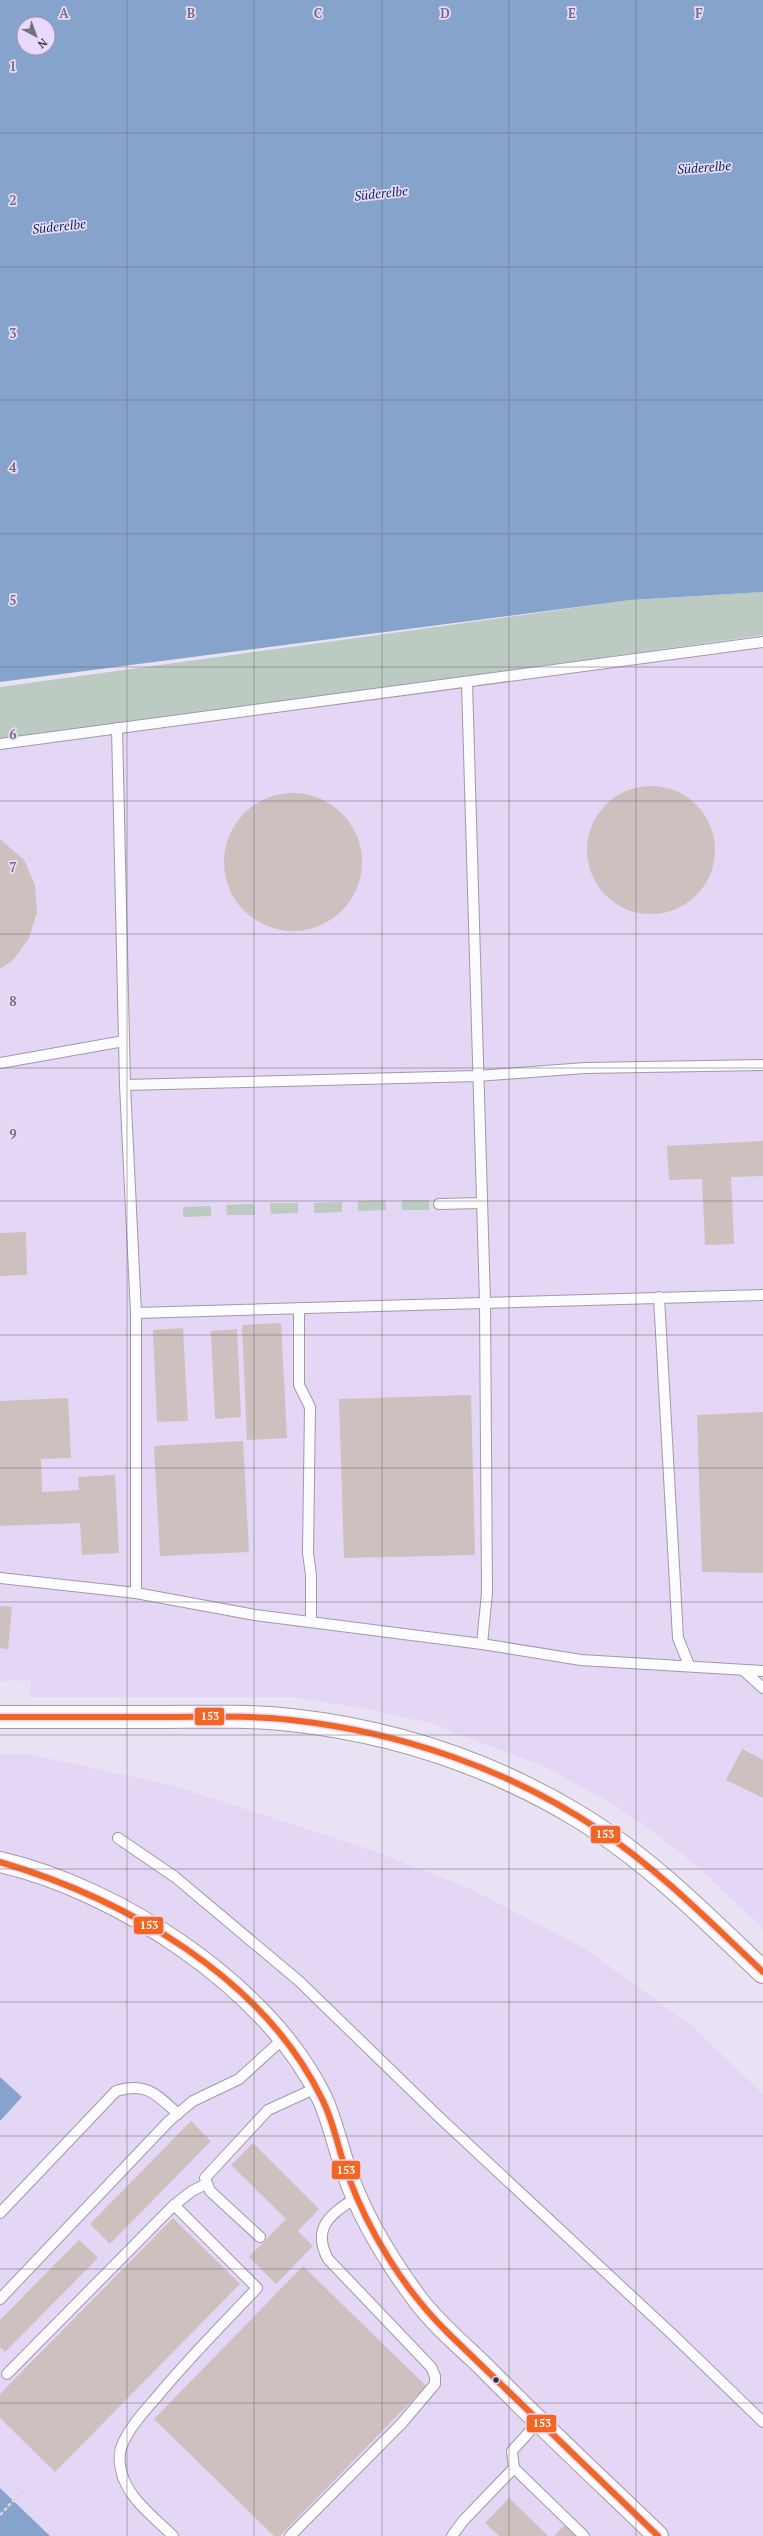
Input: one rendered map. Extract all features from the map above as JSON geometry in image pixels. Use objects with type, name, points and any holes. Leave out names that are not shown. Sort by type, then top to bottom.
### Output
[{"type":"main road","points":[[0,1717],[231,1716],[275,1718],[345,1728],[415,1744],[451,1756],[517,1783],[577,1816],[620,1845],[697,1909],[763,1972]]},
{"type":"street","points":[[0,1862],[77,1889],[127,1913],[216,1971],[255,2006],[284,2038],[306,2068],[332,2123],[347,2174],[357,2197],[389,2261],[420,2303],[658,2536]]},
{"type":"lane","points":[[0,744],[467,684],[763,642]]},
{"type":"lane","points":[[467,684],[485,1302],[487,1592],[482,1644]]},
{"type":"lane","points":[[117,728],[125,1085],[136,1312],[136,1593]]},
{"type":"lane","points":[[0,1063],[124,1041]]},
{"type":"lane","points":[[125,1085],[478,1076],[585,1068],[763,1065]]},
{"type":"lane","points":[[439,1204],[481,1203]]},
{"type":"lane","points":[[136,1312],[763,1295]]},
{"type":"lane","points":[[659,1297],[678,1638],[689,1665]]},
{"type":"lane","points":[[299,1308],[299,1385],[310,1407],[308,1553],[311,1575],[311,1622]]},
{"type":"lane","points":[[0,1578],[136,1593],[255,1614],[482,1644],[581,1660],[689,1665],[763,1671]]},
{"type":"lane","points":[[743,1670],[763,1688]]},
{"type":"lane","points":[[118,1838],[175,1877],[299,1981],[439,2117],[673,2335],[763,2422]]},
{"type":"lane","points":[[0,2299],[178,2114],[193,2101],[239,2079],[284,2038]]},
{"type":"lane","points":[[0,2213],[116,2091],[130,2087],[143,2087],[156,2094],[178,2114]]},
{"type":"lane","points":[[260,2237],[210,2191],[206,2184],[205,2178],[268,2110],[316,2088]]},
{"type":"lane","points":[[7,2374],[174,2205],[192,2191],[206,2184]]},
{"type":"lane","points":[[290,2536],[402,2423],[435,2384],[436,2376],[431,2367],[328,2259],[321,2246],[322,2233],[327,2219],[357,2197]]},
{"type":"lane","points":[[173,2536],[134,2496],[127,2485],[121,2471],[120,2453],[122,2443],[134,2424],[168,2383],[257,2288],[174,2205]]},
{"type":"lane","points":[[539,2421],[512,2451],[514,2468],[584,2536]]},
{"type":"lane","points":[[452,2536],[463,2521],[514,2468]]},
{"type":"path","points":[[0,2515],[27,2486]]},
{"type":"shaded area","points":[[763,592],[763,635],[0,742],[0,687],[631,600]]},
{"type":"shaded area","points":[[763,635],[763,1929],[696,1865],[648,1828],[604,1799],[541,1765],[429,1723],[373,1710],[293,1697],[30,1697],[31,1680],[0,1681],[0,742]]},
{"type":"shaded area","points":[[385,1200],[386,1210],[358,1211],[358,1201]]},
{"type":"shaded area","points":[[402,1200],[429,1200],[429,1210],[402,1210]]},
{"type":"shaded area","points":[[342,1202],[342,1212],[314,1213],[314,1203]]},
{"type":"shaded area","points":[[270,1203],[298,1203],[298,1213],[271,1214]]},
{"type":"shaded area","points":[[254,1204],[255,1215],[227,1215],[226,1205]]},
{"type":"shaded area","points":[[211,1206],[211,1216],[183,1217],[183,1207]]},
{"type":"shaded area","points":[[0,1755],[32,1755],[167,1784],[366,1848],[471,1889],[587,1950],[692,2026],[763,2094],[763,2536],[50,2536],[0,2488],[0,2121],[22,2097],[0,2077]]},
{"type":"water","name":"Süderelbe","points":[[0,0],[763,0],[763,592],[631,600],[0,682]]},
{"type":"water","points":[[0,2077],[22,2097],[0,2121]]},
{"type":"water","points":[[0,2488],[50,2536],[0,2536]]},
{"type":"building","points":[[651,786],[663,787],[675,791],[696,805],[710,826],[714,838],[714,862],[710,874],[696,895],[675,909],[663,913],[651,914],[639,913],[627,909],[606,895],[592,874],[588,862],[587,850],[588,838],[592,826],[606,805],[627,791],[639,787]]},
{"type":"building","points":[[293,793],[313,796],[325,801],[342,813],[354,830],[359,842],[362,862],[359,882],[354,894],[342,911],[325,923],[313,928],[293,931],[273,928],[261,923],[244,911],[232,894],[227,882],[224,862],[227,842],[232,830],[244,813],[261,801],[273,796]]},
{"type":"building","points":[[0,839],[24,860],[35,885],[37,912],[29,938],[13,960],[0,969]]},
{"type":"building","points":[[763,1141],[763,1176],[731,1177],[734,1244],[705,1245],[702,1179],[669,1180],[667,1146]]},
{"type":"building","points":[[26,1232],[27,1275],[0,1276],[0,1233]]},
{"type":"building","points":[[281,1323],[287,1438],[247,1440],[242,1325]]},
{"type":"building","points":[[183,1328],[188,1421],[157,1422],[153,1330]]},
{"type":"building","points":[[237,1329],[241,1417],[215,1419],[211,1331]]},
{"type":"building","points":[[471,1395],[475,1555],[344,1558],[339,1399]]},
{"type":"building","points":[[68,1398],[71,1458],[41,1459],[42,1492],[79,1490],[78,1477],[115,1475],[119,1553],[82,1555],[80,1523],[0,1526],[0,1401]]},
{"type":"building","points":[[763,1412],[763,1573],[702,1572],[697,1415]]},
{"type":"building","points":[[243,1441],[249,1552],[160,1556],[154,1446]]},
{"type":"building","points":[[0,1606],[12,1607],[8,1649],[0,1648]]},
{"type":"building","points":[[742,1749],[763,1760],[763,1798],[726,1780]]},
{"type":"building","points":[[191,2121],[211,2141],[110,2244],[90,2224]]},
{"type":"building","points":[[253,2143],[319,2209],[298,2231],[313,2246],[276,2284],[249,2257],[286,2219],[231,2165]]},
{"type":"building","points":[[173,2218],[240,2284],[55,2472],[0,2418],[0,2394]]},
{"type":"building","points":[[79,2240],[98,2258],[5,2352],[0,2347],[0,2320]]},
{"type":"building","points":[[303,2266],[426,2386],[280,2536],[274,2536],[154,2419]]},
{"type":"building","points":[[509,2498],[548,2536],[499,2536],[485,2523]]},
{"type":"building","points":[[566,2524],[577,2536],[554,2536]]},
{"type":"transit line","name":"153","points":[[0,1717],[275,1718],[332,1726],[372,1734],[413,1744],[452,1757],[529,1789],[566,1809],[601,1831],[664,1880],[763,1972]]},
{"type":"transit line","name":"153","points":[[0,1862],[47,1878],[95,1897],[141,1921],[186,1949],[227,1980],[264,2016],[296,2055],[322,2099],[330,2117],[347,2173],[366,2217],[389,2260],[417,2299],[449,2334],[658,2536]]}]
